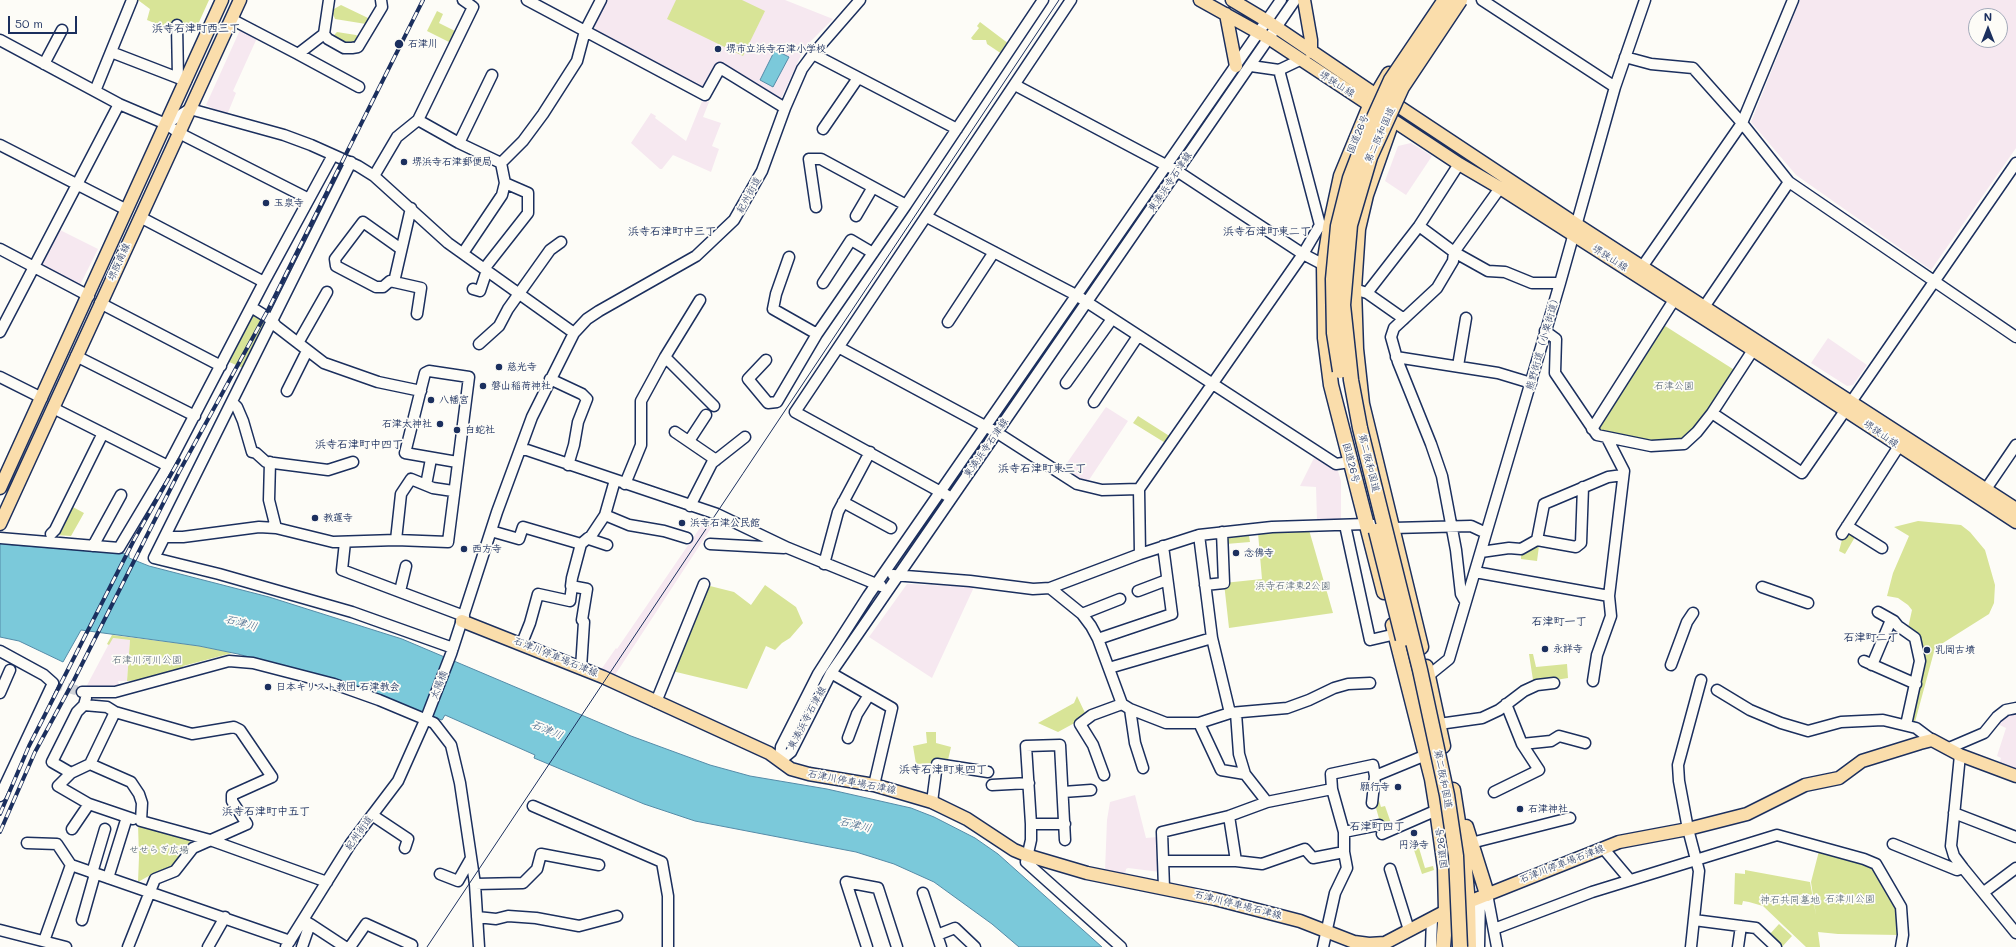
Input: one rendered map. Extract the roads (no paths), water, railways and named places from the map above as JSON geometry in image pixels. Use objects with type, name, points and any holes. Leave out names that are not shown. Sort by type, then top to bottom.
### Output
[{"type":"highway","name":"国道26号","points":[[1442,0],[1373,100],[1342,176],[1325,226],[1324,265],[1325,338],[1331,386],[1396,634],[1438,810],[1445,868],[1446,911],[1443,947]]},
{"type":"highway","name":"第二阪和国道","points":[[1445,0],[1391,80],[1365,138],[1350,178],[1344,203],[1334,253],[1333,279],[1334,332],[1342,384],[1411,672],[1441,808],[1450,891],[1450,947]]},
{"type":"highway","name":"第二阪和国道","points":[[1460,0],[1402,87],[1370,157],[1350,225],[1343,304],[1347,355],[1360,428],[1420,670],[1447,795],[1456,856],[1460,947]]},
{"type":"highway","name":"国道26号","points":[[1464,0],[1418,67],[1398,106],[1369,188],[1360,222],[1358,377],[1362,404],[1439,724],[1453,791],[1464,860],[1478,898],[1468,947]]},
{"type":"highway","points":[[1453,791],[1472,843],[1478,898]]},
{"type":"main road","name":"堺阪南線","points":[[0,488],[89,296],[166,124],[182,79],[222,0]]},
{"type":"main road","name":"堺阪南線","points":[[0,524],[240,0]]},
{"type":"main road","name":"堺狭山線","points":[[1200,0],[1270,39],[1300,60],[1373,100],[1398,106],[1674,300],[1753,350],[1848,405],[1986,489],[2016,509]]},
{"type":"main road","name":"堺狭山線","points":[[1232,0],[1271,24],[1311,52],[1373,100],[1393,120],[1459,164],[1642,267],[1704,307],[1848,405],[1899,446],[2016,522]]},
{"type":"main road","points":[[1304,0],[1311,40],[1311,52]]},
{"type":"main road","points":[[1226,14],[1236,66]]},
{"type":"main road","name":"石津川停車場石津線","points":[[463,618],[581,668],[769,753],[796,771],[874,785],[932,802],[966,819],[1002,843],[1026,855],[1087,873],[1229,902],[1300,921],[1327,930],[1354,942],[1377,944],[1384,943],[1446,911],[1619,842],[1688,829],[1747,814],[1805,785],[1839,778],[1862,761],[1932,740]]},
{"type":"main road","points":[[1932,740],[1960,754],[2016,776]]},
{"type":"street","points":[[95,91],[132,0]]},
{"type":"street","points":[[298,54],[324,34],[329,0]]},
{"type":"street","points":[[324,34],[328,39],[344,48],[358,47],[382,7],[381,0]]},
{"type":"street","points":[[374,176],[397,137],[418,120],[473,7],[463,0]]},
{"type":"street","points":[[527,0],[705,95],[720,68],[785,108]]},
{"type":"street","points":[[501,163],[523,140],[543,114],[577,61],[585,31],[601,0]]},
{"type":"street","name":"紀州街道","points":[[463,618],[491,531],[532,417],[574,333],[587,319],[599,311],[696,256],[728,228],[749,197],[762,171],[785,108],[802,69],[813,54],[860,0]]},
{"type":"street","points":[[766,360],[748,379],[768,403],[777,402],[817,334],[906,206],[1043,0]]},
{"type":"street","points":[[951,498],[795,412],[840,348],[1071,0]]},
{"type":"street","name":"東湊浜寺石津線","points":[[780,761],[791,752],[831,673],[888,589],[1270,39],[1271,24],[1281,0]]},
{"type":"street","name":"東湊浜寺石津線","points":[[780,761],[781,747],[818,674],[876,584],[884,575],[942,492],[1258,32],[1271,24],[1295,0]]},
{"type":"street","points":[[1482,0],[1615,87]]},
{"type":"street","name":"熊野街道（小栗街道）","points":[[1428,676],[1449,658],[1531,383],[1615,87],[1645,0]]},
{"type":"street","points":[[1642,267],[1742,123],[1790,1]]},
{"type":"street","points":[[231,19],[359,87]]},
{"type":"street","points":[[111,52],[182,79],[177,25]]},
{"type":"street","points":[[44,64],[62,30]]},
{"type":"street","points":[[0,40],[119,104],[166,124],[179,133],[309,199]]},
{"type":"street","points":[[813,54],[957,129]]},
{"type":"street","points":[[1625,57],[1651,64],[1693,68],[1742,123],[1789,182],[1935,280],[2016,337]]},
{"type":"street","points":[[1251,66],[1279,70],[1300,60]]},
{"type":"street","points":[[1140,554],[1139,489],[1303,254],[1325,226],[1279,70]]},
{"type":"street","points":[[458,143],[492,74]]},
{"type":"street","points":[[823,129],[858,78]]},
{"type":"street","points":[[1015,85],[1177,171],[1303,254],[1324,265]]},
{"type":"street","points":[[0,332],[119,104]]},
{"type":"street","points":[[166,124],[190,109],[284,135],[351,162],[374,176],[448,243],[463,252],[485,270],[574,333]]},
{"type":"street","points":[[418,120],[458,143],[501,163]]},
{"type":"street","points":[[0,145],[127,210]]},
{"type":"street","points":[[0,538],[119,548],[168,466],[333,154]]},
{"type":"street","points":[[816,207],[809,159],[821,159],[906,206]]},
{"type":"street","points":[[345,542],[342,570],[400,591],[463,618],[452,651],[352,612],[219,574],[154,558],[166,537],[351,162]]},
{"type":"street","points":[[463,252],[502,194],[505,183],[501,163]]},
{"type":"street","points":[[1712,414],[1802,473],[2016,163]]},
{"type":"street","points":[[1404,318],[1360,291],[1419,226],[1459,164]]},
{"type":"street","points":[[1704,307],[1789,182]]},
{"type":"street","points":[[473,290],[480,291],[485,270],[528,213],[528,193],[505,183]]},
{"type":"street","points":[[856,216],[873,187]]},
{"type":"street","points":[[1465,601],[1461,594],[1456,550],[1440,469],[1396,357],[1391,337],[1394,328],[1437,288],[1453,261],[1454,252],[1500,188]]},
{"type":"street","points":[[394,282],[411,208]]},
{"type":"street","points":[[140,217],[264,282]]},
{"type":"street","points":[[927,217],[1076,295],[1336,464],[1350,462]]},
{"type":"street","points":[[401,250],[363,222],[335,259],[336,266],[376,287],[383,287],[390,281],[421,288],[417,314]]},
{"type":"street","points":[[1419,226],[1454,252],[1488,271],[1506,272],[1532,283],[1560,283]]},
{"type":"street","points":[[822,283],[851,240],[873,253]]},
{"type":"street","points":[[479,344],[499,326],[518,294],[550,250],[561,242]]},
{"type":"street","points":[[0,249],[89,296]]},
{"type":"street","points":[[948,322],[994,252]]},
{"type":"street","points":[[789,257],[776,294],[773,309],[817,334]]},
{"type":"street","points":[[298,343],[327,292]]},
{"type":"street","points":[[625,484],[641,445],[641,401],[665,357],[700,300]]},
{"type":"street","points":[[1592,429],[1674,300]]},
{"type":"street","points":[[100,303],[221,366]]},
{"type":"street","points":[[251,307],[272,320],[276,326],[324,363],[378,382],[420,391]]},
{"type":"street","points":[[1066,383],[1112,318]]},
{"type":"street","points":[[1458,366],[1466,318]]},
{"type":"street","points":[[1545,331],[1556,339],[1555,373],[1597,435],[1651,446],[1684,444],[1697,432],[1712,414],[1753,350]]},
{"type":"street","points":[[1094,402],[1138,336]]},
{"type":"street","points":[[840,348],[996,432],[1077,484],[1102,490],[1139,489]]},
{"type":"street","points":[[287,391],[307,351]]},
{"type":"street","points":[[76,356],[195,416]]},
{"type":"street","points":[[665,357],[714,406]]},
{"type":"street","points":[[1396,357],[1498,373],[1531,383]]},
{"type":"street","points":[[166,537],[184,537],[259,527],[276,528],[318,539],[345,542],[396,540],[448,542],[453,491],[469,377],[429,371],[425,373],[405,453],[431,459],[457,462]]},
{"type":"street","points":[[0,377],[42,398]]},
{"type":"street","points":[[550,379],[582,394],[587,399],[578,422],[574,445],[568,465]]},
{"type":"street","points":[[232,402],[237,407],[243,421],[252,452],[256,453],[266,462],[328,470],[353,462]]},
{"type":"street","points":[[53,408],[168,466]]},
{"type":"street","points":[[689,441],[706,415]]},
{"type":"street","points":[[675,432],[716,460]]},
{"type":"street","points":[[51,534],[55,530],[103,433]]},
{"type":"street","points":[[690,506],[712,463],[746,437]]},
{"type":"street","points":[[1593,681],[1598,655],[1611,616],[1609,596],[1624,471],[1606,438]]},
{"type":"street","points":[[1986,489],[2016,445]]},
{"type":"street","points":[[1882,548],[1844,530],[1899,446]]},
{"type":"street","points":[[520,450],[527,450],[717,514],[824,564],[888,589]]},
{"type":"street","points":[[824,564],[838,512],[870,452]]},
{"type":"street","points":[[426,485],[431,459]]},
{"type":"street","points":[[270,462],[269,500],[276,528]]},
{"type":"street","points":[[1537,540],[1544,504],[1608,477],[1623,475]]},
{"type":"street","points":[[396,540],[401,494],[411,479],[433,488],[453,491]]},
{"type":"street","points":[[522,644],[530,623],[538,594],[570,602],[572,578],[585,542],[605,515],[615,480]]},
{"type":"street","points":[[1481,552],[1510,548],[1521,549],[1537,540],[1576,547],[1581,543],[1583,487]]},
{"type":"street","points":[[93,546],[121,496]]},
{"type":"street","points":[[843,502],[891,528]]},
{"type":"street","points":[[605,515],[629,525],[664,531],[687,538]]},
{"type":"street","points":[[884,575],[898,575],[1033,589],[1050,588],[1163,546],[1199,535],[1222,532],[1279,527],[1366,524],[1393,528],[1471,526],[1486,533]]},
{"type":"street","points":[[1345,525],[1370,640],[1396,634]]},
{"type":"street","points":[[491,531],[519,539],[524,527],[585,542],[607,545]]},
{"type":"street","points":[[1205,585],[1224,583],[1222,532]]},
{"type":"street","points":[[1199,535],[1212,638],[1233,713],[1239,754],[1245,774],[1267,802]]},
{"type":"street","points":[[710,544],[788,548]]},
{"type":"street","points":[[1098,639],[1172,614],[1163,546]]},
{"type":"street","points":[[400,591],[406,566]]},
{"type":"street","points":[[1475,572],[1609,596]]},
{"type":"street","points":[[1138,591],[1167,580]]},
{"type":"street","points":[[656,702],[704,584]]},
{"type":"street","points":[[572,586],[592,590],[582,620],[584,622],[581,668]]},
{"type":"street","points":[[1762,587],[1808,603]]},
{"type":"street","points":[[1050,588],[1082,614],[1098,639],[1126,706],[1134,743],[1143,768]]},
{"type":"street","points":[[1082,614],[1120,599]]},
{"type":"street","points":[[1878,612],[1915,638],[1920,661],[1916,684],[1910,702],[1910,714],[1906,725]]},
{"type":"street","points":[[1671,665],[1687,622],[1693,613]]},
{"type":"street","points":[[1891,620],[1868,663],[1916,684]]},
{"type":"street","points":[[1109,668],[1212,638]]},
{"type":"street","points":[[0,651],[44,675],[53,683],[0,796]]},
{"type":"street","name":"太陽橋","points":[[426,718],[452,651]]},
{"type":"street","points":[[72,773],[52,762],[77,712],[84,705],[85,692],[115,692],[229,661],[253,662],[334,684],[426,718],[434,723],[451,744],[466,814],[470,860],[475,884],[479,947]]},
{"type":"street","points":[[0,693],[10,670]]},
{"type":"street","points":[[831,673],[892,708],[874,785]]},
{"type":"street","points":[[1691,947],[1699,871],[1688,829],[1679,781],[1678,766],[1701,680]]},
{"type":"street","points":[[1104,775],[1093,745],[1080,724],[1092,715],[1126,706],[1166,723],[1199,723],[1233,713],[1287,708],[1309,700],[1334,688],[1348,684],[1370,683]]},
{"type":"street","points":[[1439,724],[1482,718],[1499,710],[1524,691],[1537,685],[1554,683]]},
{"type":"street","points":[[1717,690],[1750,710],[1781,723],[1808,731],[1841,722],[1883,720],[1916,728],[1932,740]]},
{"type":"street","points":[[848,738],[857,714],[869,695]]},
{"type":"street","points":[[1494,792],[1539,770],[1522,744],[1506,704]]},
{"type":"street","points":[[84,705],[107,707],[115,712],[192,734],[234,727],[240,730],[272,777],[232,795],[232,801],[247,824],[193,848],[175,871],[155,879],[128,947]]},
{"type":"street","points":[[1948,748],[1984,733],[1997,717],[2006,710],[2016,708]]},
{"type":"street","points":[[115,712],[90,764],[72,773],[58,786],[89,804],[137,820]]},
{"type":"street","name":"紀州街道","points":[[288,944],[306,922],[327,882],[351,843],[398,781],[426,718]]},
{"type":"street","points":[[1199,723],[1221,770],[1245,774]]},
{"type":"street","points":[[1522,744],[1551,741],[1559,736],[1585,743]]},
{"type":"street","points":[[1065,840],[1060,745],[1026,746],[1031,824],[1031,840],[1026,855],[1026,862],[1121,947]]},
{"type":"street","points":[[1960,754],[1951,846],[1954,856],[2016,933]]},
{"type":"street","points":[[1375,776],[1426,755]]},
{"type":"street","points":[[90,764],[131,782],[139,794],[142,803],[141,822],[210,840],[327,882]]},
{"type":"street","points":[[932,802],[937,764],[988,772]]},
{"type":"street","points":[[1323,947],[1335,893],[1347,868],[1344,852],[1344,832],[1332,789],[1331,774],[1373,765],[1375,776],[1372,803]]},
{"type":"street","points":[[992,785],[1029,783]]},
{"type":"street","points":[[1164,888],[1162,832],[1229,816],[1267,802],[1332,789]]},
{"type":"street","points":[[1063,792],[1092,790]]},
{"type":"street","points":[[72,829],[89,804]]},
{"type":"street","points":[[533,806],[662,862],[668,896],[668,947]]},
{"type":"street","points":[[1344,832],[1381,829],[1438,810]]},
{"type":"street","points":[[1954,813],[2016,837]]},
{"type":"street","points":[[372,815],[408,839],[405,848]]},
{"type":"street","points":[[1229,816],[1236,862]]},
{"type":"street","points":[[108,878],[127,817]]},
{"type":"street","points":[[1472,843],[1570,818]]},
{"type":"street","points":[[1031,824],[1065,824]]},
{"type":"street","points":[[82,920],[106,829]]},
{"type":"street","points":[[1494,929],[1592,892],[1777,835],[1864,859],[1876,864],[1901,907],[1903,935],[1901,947]]},
{"type":"street","points":[[27,843],[57,844],[72,865],[225,917],[288,944]]},
{"type":"street","points":[[1893,844],[1957,870],[1963,868]]},
{"type":"street","points":[[1603,848],[1630,880]]},
{"type":"street","points":[[1164,861],[1236,862],[1262,864],[1306,849],[1313,858],[1344,852]]},
{"type":"street","points":[[475,884],[523,883],[537,869],[541,854],[599,864]]},
{"type":"street","points":[[440,874],[458,880],[470,860]]},
{"type":"street","points":[[44,941],[72,865]]},
{"type":"street","points":[[1984,892],[2016,868]]},
{"type":"street","points":[[1390,869],[1409,930]]},
{"type":"street","points":[[867,947],[846,882],[878,888],[897,947]]},
{"type":"street","points":[[923,893],[941,947]]},
{"type":"street","points":[[1478,898],[1479,947]]},
{"type":"street","points":[[1478,898],[1494,929],[1497,947]]},
{"type":"street","points":[[477,917],[536,918],[579,926],[617,916]]},
{"type":"street","points":[[208,947],[225,917]]},
{"type":"street","points":[[1431,947],[1432,918]]},
{"type":"street","points":[[1694,920],[1756,928],[1776,947]]},
{"type":"street","points":[[302,947],[306,922],[345,947]]},
{"type":"street","points":[[350,947],[366,924],[412,946]]},
{"type":"street","points":[[1738,947],[1741,926]]},
{"type":"street","points":[[937,935],[955,928],[975,947]]},
{"type":"street","points":[[0,930],[66,947]]},
{"type":"water","points":[[775,50],[789,57],[773,87],[760,80]]},
{"type":"water","points":[[0,542],[12,545],[129,554],[129,558],[149,566],[269,597],[402,639],[631,736],[710,765],[750,776],[827,789],[911,808],[934,817],[975,838],[998,854],[1102,947],[1019,947],[992,924],[934,882],[894,864],[856,852],[695,821],[644,804],[534,758],[535,755],[445,715],[442,720],[318,676],[238,654],[199,646],[81,630],[63,662],[19,641],[0,637]]},
{"type":"tunnel","points":[[53,683],[82,692]]},
{"type":"tram line","points":[[427,947],[1059,0]]},
{"type":"railway","points":[[0,832],[35,752],[74,680],[179,472],[268,310],[423,0]]},
{"type":"railway","points":[[0,814],[29,746],[134,540],[179,460]]},
{"type":"place","name":"石津川","points":[[399,44]]},
{"type":"place","name":"堺市立浜寺石津小学校","points":[[718,49]]},
{"type":"place","name":"堺浜寺石津郵便局","points":[[404,162]]},
{"type":"place","name":"玉泉寺","points":[[266,203]]},
{"type":"place","name":"慈光寺","points":[[499,367]]},
{"type":"place","name":"磐山稲荷神社","points":[[483,386]]},
{"type":"place","name":"八幡宮","points":[[431,400]]},
{"type":"place","name":"石津太神社","points":[[440,424]]},
{"type":"place","name":"白蛇社","points":[[457,430]]},
{"type":"place","name":"教蓮寺","points":[[315,518]]},
{"type":"place","name":"浜寺石津公民館","points":[[682,523]]},
{"type":"place","name":"西方寺","points":[[464,549]]},
{"type":"place","name":"念佛寺","points":[[1236,553]]},
{"type":"place","name":"永詳寺","points":[[1545,649]]},
{"type":"place","name":"乳岡古墳","points":[[1927,650]]},
{"type":"place","name":"日本キリスト教団 石津教会","points":[[268,687]]},
{"type":"place","name":"願行寺","points":[[1398,787]]},
{"type":"place","name":"石津神社","points":[[1520,809]]},
{"type":"place","name":"円浄寺","points":[[1414,833]]},
{"type":"district","name":"浜寺石津町西三丁","points":[[196,29]]},
{"type":"district","name":"浜寺石津町中三丁","points":[[672,232]]},
{"type":"district","name":"浜寺石津町東二丁","points":[[1267,232]]},
{"type":"district","name":"浜寺石津町中四丁","points":[[359,445]]},
{"type":"district","name":"浜寺石津町東三丁","points":[[1042,469]]},
{"type":"district","name":"石津町一丁","points":[[1559,622]]},
{"type":"district","name":"石津町二丁","points":[[1871,638]]},
{"type":"district","name":"浜寺石津町東四丁","points":[[943,770]]},
{"type":"district","name":"浜寺石津町中五丁","points":[[266,812]]},
{"type":"district","name":"石津町四丁","points":[[1377,827]]},
{"type":"park label","name":"石津公園","points":[[1674,386]]},
{"type":"park label","name":"浜寺石津東2公園","points":[[1293,586]]},
{"type":"park label","name":"石津川河川公園","points":[[147,660]]},
{"type":"park label","name":"せせらぎ広場","points":[[159,850]]},
{"type":"park label","name":"石津川公園","points":[[1850,899]]},
{"type":"park label","name":"神石共同墓地","points":[[1790,900]]}]
